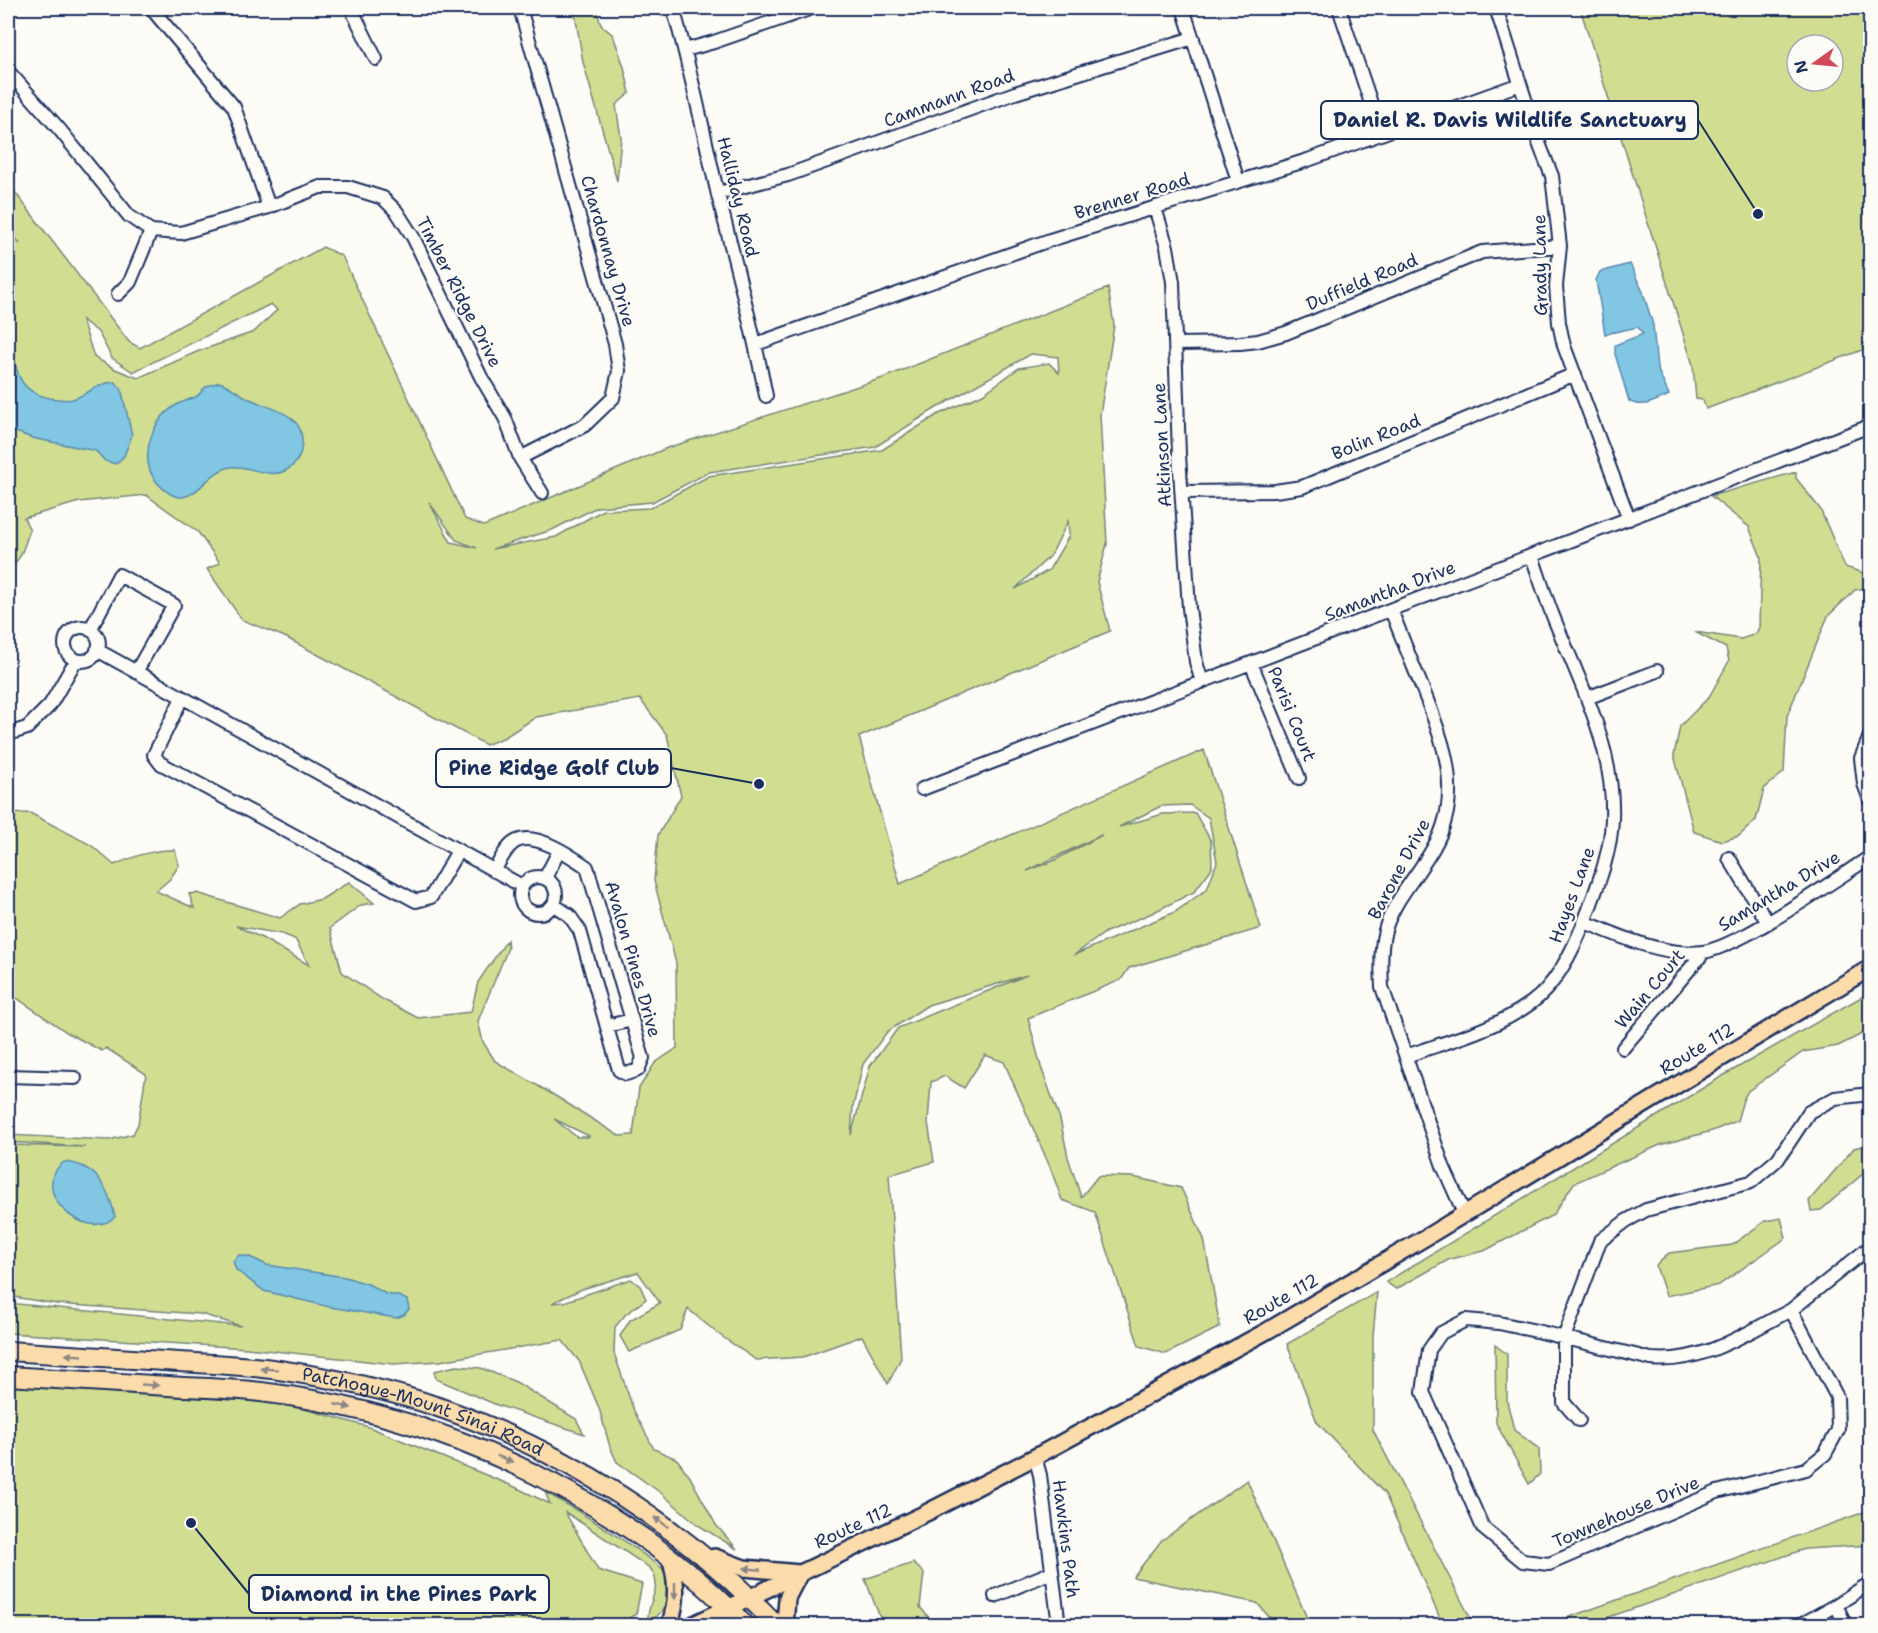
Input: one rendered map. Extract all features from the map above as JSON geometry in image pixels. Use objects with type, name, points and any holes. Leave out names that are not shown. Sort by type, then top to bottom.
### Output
[{"type":"highway","name":"Patchogue-Mount Sinai Road","points":[[8,1351],[276,1370],[368,1387],[438,1407],[507,1435],[565,1463],[615,1491],[682,1538],[777,1626]]},
{"type":"highway","name":"Patchogue-Mount Sinai Road","points":[[8,1376],[260,1391],[324,1401],[451,1437],[521,1466],[582,1500],[669,1557],[729,1607],[745,1626]]},
{"type":"highway","points":[[403,1422],[409,1398]]},
{"type":"main road","name":"Route 112","points":[[694,1625],[926,1513],[1035,1457],[1267,1331],[1870,968]]},
{"type":"main road","points":[[669,1557],[675,1577],[676,1591],[675,1606],[669,1626]]},
{"type":"main road","points":[[707,1559],[715,1557],[744,1568],[800,1573],[787,1598],[785,1626]]},
{"type":"street","points":[[151,8],[234,107],[269,207]]},
{"type":"street","points":[[351,8],[376,59]]},
{"type":"street","name":"Chardonnay Drive","points":[[520,8],[615,344],[619,371],[613,399],[585,425],[520,458]]},
{"type":"street","name":"Halliday Road","points":[[673,8],[756,344],[766,396]]},
{"type":"street","points":[[685,50],[812,8]]},
{"type":"street","points":[[1183,8],[1238,181]]},
{"type":"street","points":[[1339,8],[1381,133]]},
{"type":"street","name":"Grady Lane","points":[[1496,8],[1540,146],[1552,176],[1557,203],[1560,246],[1556,286],[1559,323],[1564,346],[1629,519]]},
{"type":"street","name":"Cammann Road","points":[[718,193],[788,176],[1015,93],[1193,38]]},
{"type":"street","points":[[8,70],[129,216],[151,231],[130,282],[118,294]]},
{"type":"street","name":"Brenner Road","points":[[756,344],[1050,240],[1308,160],[1520,84]]},
{"type":"street","name":"Timber Ridge Drive","points":[[151,231],[181,233],[269,207],[320,187],[348,187],[382,198],[397,212],[413,237],[481,377],[505,418],[520,458],[542,493]]},
{"type":"street","name":"Atkinson Lane","points":[[1155,208],[1167,247],[1173,282],[1191,632],[1202,682]]},
{"type":"street","name":"Duffield Road","points":[[1176,344],[1258,341],[1286,333],[1482,252],[1560,246]]},
{"type":"street","name":"Bolin Road","points":[[1182,492],[1275,491],[1302,487],[1575,374]]},
{"type":"street","name":"Samantha Drive","points":[[922,789],[1870,426]]},
{"type":"street","name":"Hayes Lane","points":[[1406,1056],[1482,1029],[1509,1017],[1533,1002],[1553,980],[1570,954],[1585,921],[1608,850],[1612,821],[1612,784],[1604,751],[1587,698],[1552,615],[1532,556]]},
{"type":"street","points":[[90,630],[119,575],[174,605],[136,672]]},
{"type":"street","name":"Barone Drive","points":[[1391,610],[1441,736],[1448,766],[1449,795],[1445,820],[1434,846],[1387,924],[1381,958],[1382,987],[1443,1166],[1464,1213]]},
{"type":"street","points":[[74,629],[90,630],[96,636],[97,650],[86,660],[75,660],[65,648],[67,637],[74,629]]},
{"type":"street","points":[[97,650],[522,886]]},
{"type":"street","points":[[8,734],[27,728],[50,705],[75,660]]},
{"type":"street","name":"Parisi Court","points":[[1251,663],[1299,778]]},
{"type":"street","points":[[1587,698],[1657,671]]},
{"type":"street","points":[[182,699],[154,755],[160,763],[416,901],[431,897],[458,851]]},
{"type":"street","points":[[1870,736],[1861,758],[1864,784],[1870,800]]},
{"type":"street","name":"Avalon Pines Drive","points":[[494,871],[503,856],[517,841],[535,838],[587,867],[643,1058],[638,1070],[626,1074],[619,1070],[580,931],[569,915],[554,905]]},
{"type":"street","points":[[545,878],[559,851]]},
{"type":"street","points":[[1729,858],[1768,923]]},
{"type":"street","name":"Samantha Drive","points":[[1704,952],[1768,923],[1870,858]]},
{"type":"street","points":[[536,876],[545,878],[552,883],[556,892],[554,905],[543,913],[535,914],[527,911],[519,897],[522,886],[527,880],[536,876]]},
{"type":"street","points":[[1585,921],[1613,934],[1676,952],[1704,952]]},
{"type":"street","name":"Wain Court","points":[[1623,1048],[1704,952]]},
{"type":"street","points":[[607,1026],[632,1020]]},
{"type":"street","points":[[8,1076],[75,1078]]},
{"type":"street","points":[[1579,1420],[1564,1403],[1564,1338],[1600,1241],[1626,1221],[1646,1210],[1751,1182],[1778,1159],[1809,1112],[1835,1098],[1870,1094]]},
{"type":"street","name":"Townehouse Drive","points":[[1791,1310],[1837,1397],[1838,1430],[1825,1454],[1806,1469],[1717,1492],[1549,1564],[1523,1561],[1483,1528],[1423,1392],[1429,1350],[1441,1333],[1466,1320],[1499,1323],[1651,1359],[1685,1359],[1728,1343],[1791,1310],[1870,1247]]},
{"type":"street","name":"Hawkins Path","points":[[1035,1457],[1040,1475],[1059,1626]]},
{"type":"street","points":[[995,1596],[1052,1572]]},
{"type":"street","points":[[1799,1626],[1870,1583]]},
{"type":"street","points":[[1836,1605],[1846,1626]]},
{"type":"green space","points":[[574,8],[596,8],[601,25],[613,35],[624,67],[630,93],[616,105],[621,138],[617,181],[583,62]]},
{"type":"green space","points":[[1580,8],[1870,8],[1870,347],[1706,409],[1703,400],[1696,399],[1693,365]]},
{"type":"green space","points":[[8,183],[129,342],[140,348],[323,247],[342,256],[465,519],[484,526],[667,448],[883,378],[1108,288],[1114,325],[1100,415],[1107,544],[1097,582],[1110,631],[859,737],[900,884],[1204,750],[1261,928],[1129,968],[1121,980],[1028,1018],[1041,1067],[1060,1119],[1068,1157],[1081,1197],[1098,1176],[1133,1177],[1181,1188],[1204,1239],[1220,1327],[1166,1354],[1139,1346],[1095,1212],[1062,1200],[1004,1062],[985,1055],[964,1088],[945,1076],[931,1082],[928,1122],[934,1162],[889,1175],[901,1358],[888,1384],[862,1336],[803,1357],[756,1360],[688,1309],[680,1330],[629,1352],[620,1336],[630,1320],[660,1303],[638,1272],[582,1289],[552,1303],[564,1302],[631,1279],[640,1286],[646,1299],[625,1315],[615,1327],[614,1353],[634,1411],[654,1449],[677,1459],[690,1477],[716,1525],[737,1549],[698,1525],[661,1493],[617,1462],[610,1447],[599,1408],[579,1361],[562,1340],[440,1361],[394,1364],[247,1348],[8,1333],[8,1303],[241,1326],[201,1314],[57,1304],[8,1296],[8,1145],[85,1147],[8,1142],[8,1135],[109,1140],[133,1134],[138,1124],[146,1074],[106,1048],[102,1051],[68,1033],[8,992],[8,814],[30,813],[91,845],[114,865],[151,852],[175,850],[179,865],[170,879],[156,891],[194,908],[189,894],[197,893],[280,918],[300,904],[322,899],[349,882],[374,903],[361,905],[330,928],[342,972],[382,999],[418,1018],[471,1012],[478,982],[507,940],[508,948],[478,1021],[483,1042],[495,1061],[619,1136],[633,1135],[639,1088],[655,1063],[677,1048],[676,963],[654,881],[658,835],[681,796],[667,735],[640,699],[536,717],[505,737],[486,745],[285,637],[242,620],[207,569],[220,563],[198,532],[146,495],[79,502],[24,518],[30,530],[21,555],[8,573],[8,232],[20,244],[8,227]],"holes":[[[271,304],[277,310],[254,332],[199,351],[138,378],[94,357],[82,320],[98,332],[112,358],[133,372]],[[1031,354],[1058,357],[1059,373],[1049,363],[1019,368],[983,394],[937,415],[882,450],[709,476],[650,508],[603,510],[556,537],[492,549],[552,530],[597,507],[652,502],[709,472],[875,447],[933,410]],[[429,502],[456,540],[477,548],[451,542]],[[1068,521],[1069,536],[1049,570],[1015,589],[1051,555]],[[1190,805],[1209,818],[1217,862],[1207,889],[1175,912],[1074,955],[1106,932],[1194,892],[1212,868],[1211,841],[1195,813],[1163,814],[1119,827],[1161,806]],[[1101,835],[1102,835],[1053,861],[1027,871]],[[236,926],[282,934],[295,939],[309,965],[262,938]],[[1027,975],[898,1028],[870,1066],[851,1135],[853,1107],[863,1064],[887,1032],[928,1005]],[[554,1119],[589,1136],[577,1137]]]},
{"type":"green space","points":[[1796,472],[1796,478],[1820,509],[1845,567],[1870,575],[1870,587],[1855,590],[1828,616],[1787,716],[1784,772],[1764,789],[1756,820],[1739,836],[1722,841],[1694,832],[1674,755],[1680,726],[1709,697],[1729,661],[1726,648],[1695,632],[1741,639],[1756,634],[1759,627],[1761,557],[1749,527],[1711,496]]},
{"type":"green space","points":[[1870,992],[1870,1030],[1838,1046],[1803,1052],[1748,1091],[1737,1121],[1712,1131],[1660,1145],[1574,1183],[1553,1215],[1484,1251],[1450,1259],[1396,1289],[1386,1282],[1721,1077]]},
{"type":"green space","points":[[1870,1144],[1870,1172],[1865,1172],[1821,1210],[1811,1211],[1809,1201],[1854,1148]]},
{"type":"green space","points":[[1781,1218],[1786,1238],[1719,1285],[1666,1296],[1656,1266],[1669,1253],[1732,1245],[1765,1221]]},
{"type":"green space","points":[[1377,1292],[1373,1336],[1373,1430],[1471,1619],[1488,1625],[1443,1625],[1385,1494],[1317,1422],[1287,1344]]},
{"type":"green space","points":[[1495,1345],[1507,1354],[1507,1401],[1514,1430],[1539,1449],[1540,1474],[1529,1484],[1496,1423]]},
{"type":"green space","points":[[456,1366],[481,1368],[516,1382],[576,1419],[584,1434],[497,1405],[436,1379],[434,1371]]},
{"type":"green space","points":[[8,1386],[276,1401],[369,1427],[515,1487],[550,1504],[545,1492],[620,1538],[662,1568],[669,1578],[666,1604],[660,1614],[648,1622],[656,1582],[650,1568],[565,1512],[598,1570],[642,1584],[636,1614],[616,1625],[8,1625]]},
{"type":"green space","points":[[1247,1480],[1310,1625],[1276,1625],[1257,1603],[1133,1577],[1161,1541]]},
{"type":"green space","points":[[1870,1510],[1870,1545],[1805,1549],[1586,1625],[1547,1625]]},
{"type":"green space","points":[[913,1563],[924,1573],[920,1607],[935,1625],[883,1625],[865,1579]]},
{"type":"water","points":[[1630,264],[1643,292],[1653,325],[1657,368],[1669,395],[1644,404],[1629,401],[1615,354],[1615,345],[1643,334],[1638,327],[1605,334],[1596,280],[1600,272]]},
{"type":"water","points":[[8,329],[21,380],[27,388],[37,394],[67,400],[109,383],[115,382],[121,388],[132,435],[124,456],[116,464],[105,461],[96,451],[32,438],[8,429]]},
{"type":"water","points":[[219,382],[294,420],[302,438],[300,454],[295,463],[285,471],[265,473],[231,467],[220,471],[187,496],[178,497],[167,492],[152,475],[148,459],[151,437],[159,422],[170,409],[197,396],[207,386]]},
{"type":"water","points":[[64,1162],[85,1167],[99,1179],[109,1196],[115,1217],[103,1224],[89,1224],[76,1219],[64,1210],[56,1199],[52,1186],[54,1174]]},
{"type":"water","points":[[239,1255],[250,1257],[267,1265],[345,1277],[368,1284],[386,1294],[407,1300],[409,1309],[404,1315],[396,1318],[330,1307],[264,1291],[236,1270],[233,1261]]},
{"type":"place","name":"Daniel R. Davis Wildlife Sanctuary","points":[[1758,214]]},
{"type":"place","name":"Pine Ridge Golf Club","points":[[759,784]]},
{"type":"place","name":"Diamond in the Pines Park","points":[[191,1523]]}]
